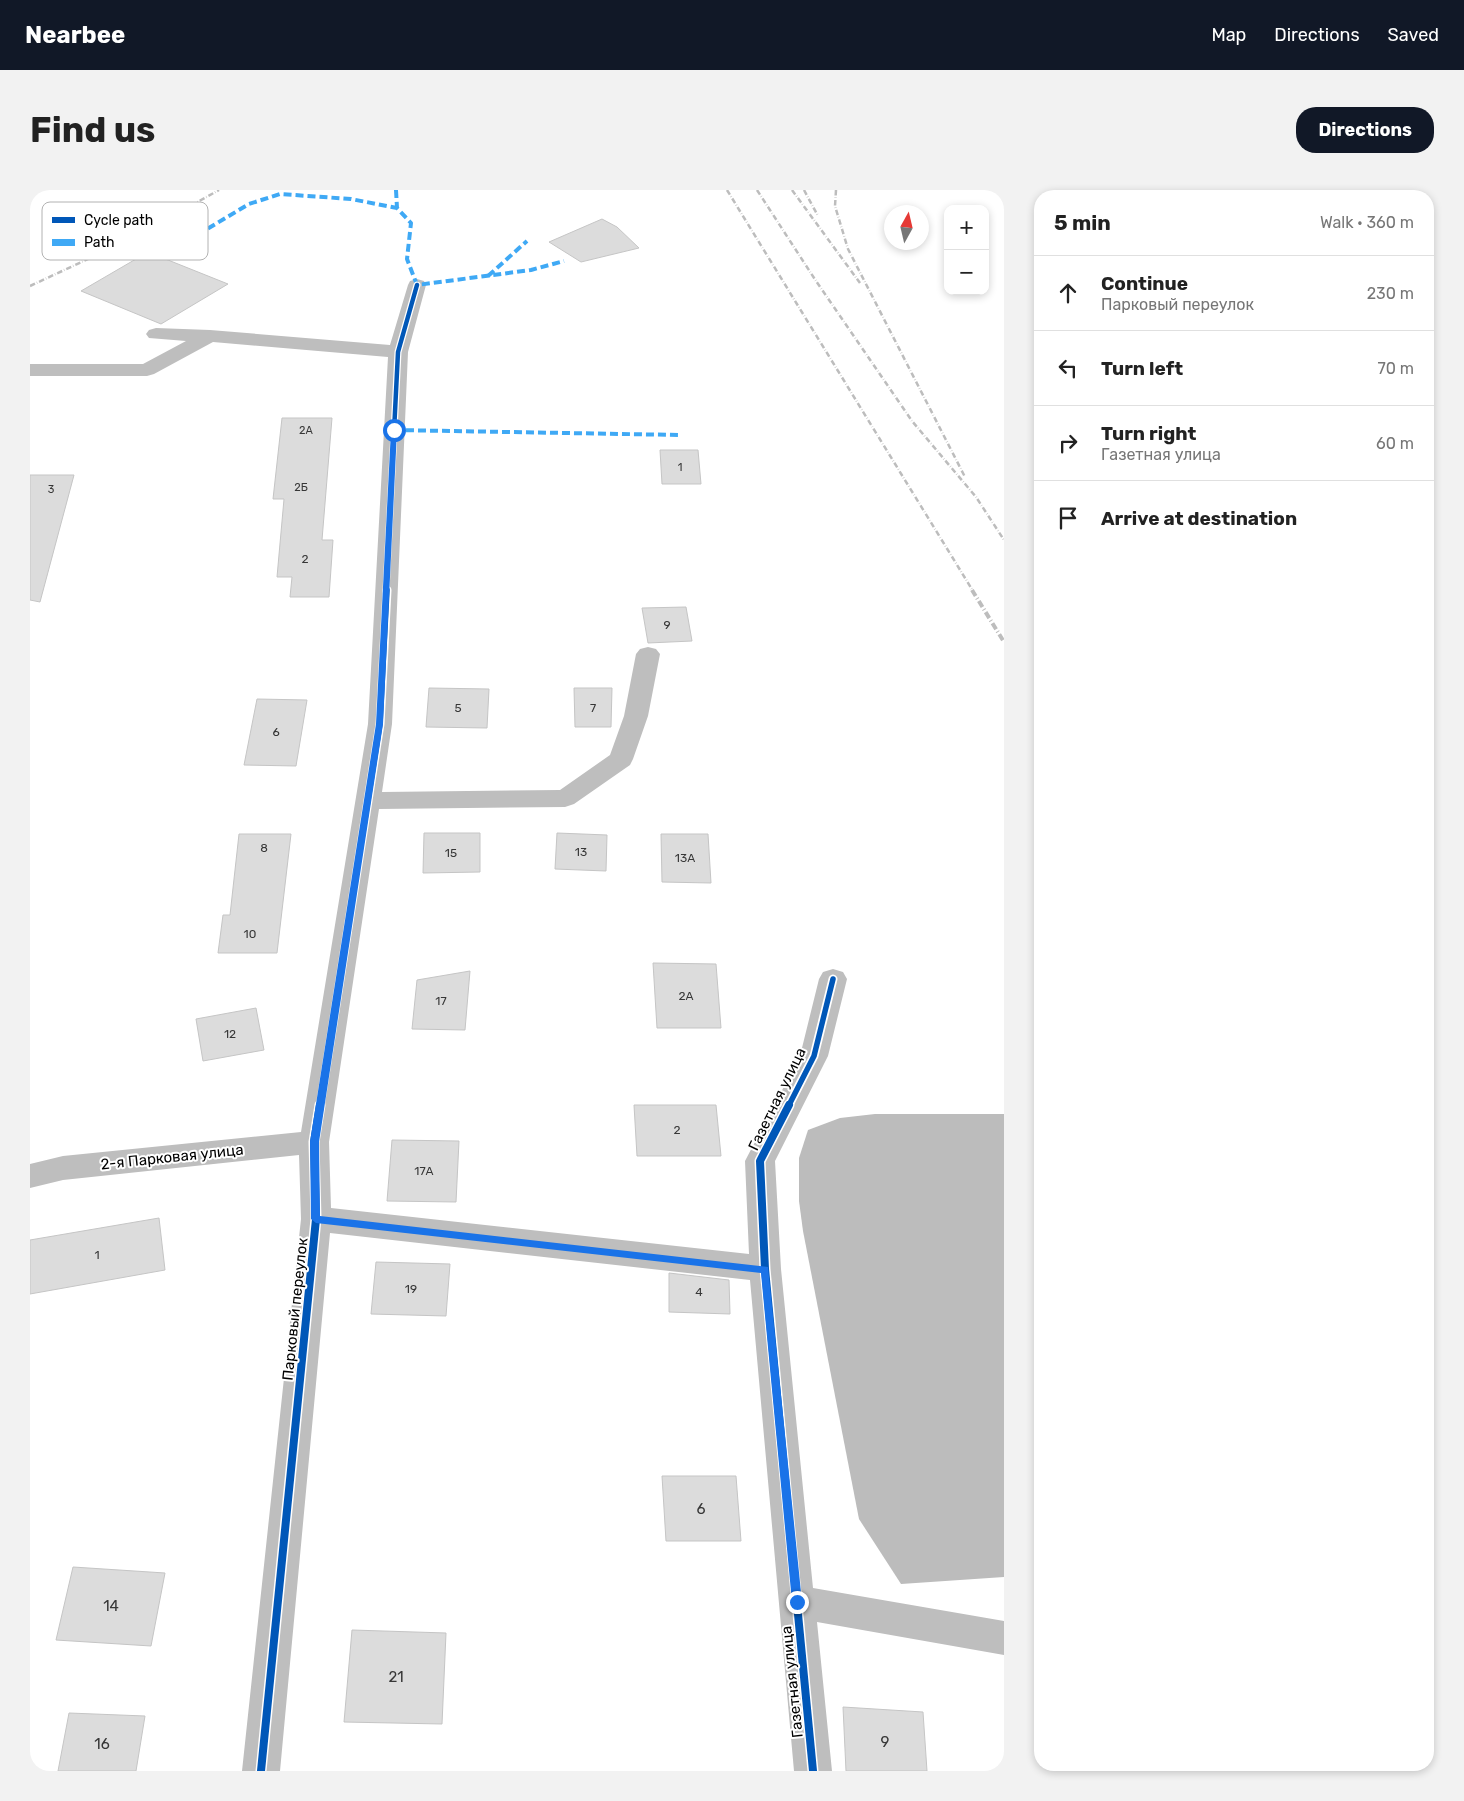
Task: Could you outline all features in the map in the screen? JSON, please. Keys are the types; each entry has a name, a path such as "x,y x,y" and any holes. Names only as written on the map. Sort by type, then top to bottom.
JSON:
{"street":[{"name":"Парковый переулок","path":"261,1771 316,1219 314,1142 380,724 398,352 417,285"},
{"path":"156,334 210,336 398,352"},
{"path":"30,370 147,370 210,336"},
{"path":"367,801 565,798 621,759 636,716 648,654"},
{"name":"Газетная улица","path":"814,1771 765,1269 760,1161 814,1056 833,978"},
{"name":"2-я Парковая улица","path":"30,1176 63,1168 314,1142"},
{"path":"316,1219 765,1269"},
{"path":"797,1602 1004,1638"}],"shaded area":[{"path":"875,1114 1004,1114 1004,1577 901,1584 859,1519 803,1231 799,1201 799,1158 808,1130 840,1118"}],"building":[{"path":"602,219 617,227 639,248 581,262 549,242"},
{"path":"134,260 168,260 228,284 161,324 81,291"},
{"path":"282,418 332,418 322,540 333,540 329,597 290,597 292,577 277,577 284,499 273,499"},
{"path":"660,450 698,450 701,484 662,484"},
{"path":"30,475 74,475 40,602 30,600"},
{"path":"686,607 692,641 648,643 642,608"},
{"path":"429,688 489,689 487,728 426,727"},
{"path":"574,688 612,688 611,727 575,727"},
{"path":"257,699 307,700 296,766 244,765"},
{"path":"424,833 480,833 480,872 423,873"},
{"path":"557,833 607,835 606,871 555,869"},
{"path":"239,834 291,834 277,953 218,953 223,915 230,915"},
{"path":"661,834 708,834 711,883 662,882"},
{"path":"653,963 716,964 721,1028 657,1028"},
{"path":"470,971 465,1030 412,1029 417,980"},
{"path":"256,1008 264,1050 203,1061 196,1019"},
{"path":"634,1105 716,1105 721,1156 637,1156"},
{"path":"392,1140 459,1141 456,1202 387,1201"},
{"path":"159,1218 165,1270 30,1294 30,1240"},
{"path":"376,1262 450,1264 446,1316 371,1314"},
{"path":"669,1273 729,1280 730,1314 669,1312"},
{"path":"662,1476 736,1476 741,1541 666,1541"},
{"path":"73,1567 165,1573 151,1646 56,1640"},
{"path":"352,1630 446,1633 442,1724 344,1722"},
{"path":"843,1707 923,1712 927,1771 846,1771"},
{"path":"69,1713 145,1716 136,1771 58,1771"}],"railway":[{"path":"198,202 219,190"},
{"path":"727,190 973,591"},
{"path":"757,190 816,281 912,421 976,497 1004,540"},
{"path":"792,190 860,283"},
{"path":"804,190 818,216"},
{"path":"836,190 835,206 848,249 965,477"},
{"path":"30,286 86,260"},
{"path":"972,590 1004,642"}],"marked path":[{"path":"396,190 397,208"},
{"path":"208,228 249,204 280,194 313,195 351,199 397,208 411,223 407,259 417,285 531,270 564,261"},
{"path":"488,276 527,241"},
{"path":"394,430 680,435"}],"cycle path":[{"path":"261,1771 316,1219 314,1142 380,724 398,352 417,285"},
{"path":"813,1771 765,1269 760,1161 814,1056 833,979"}],"route":[{"path":"394,430 380,724 314,1142 316,1219 765,1269 797,1602"}]}
